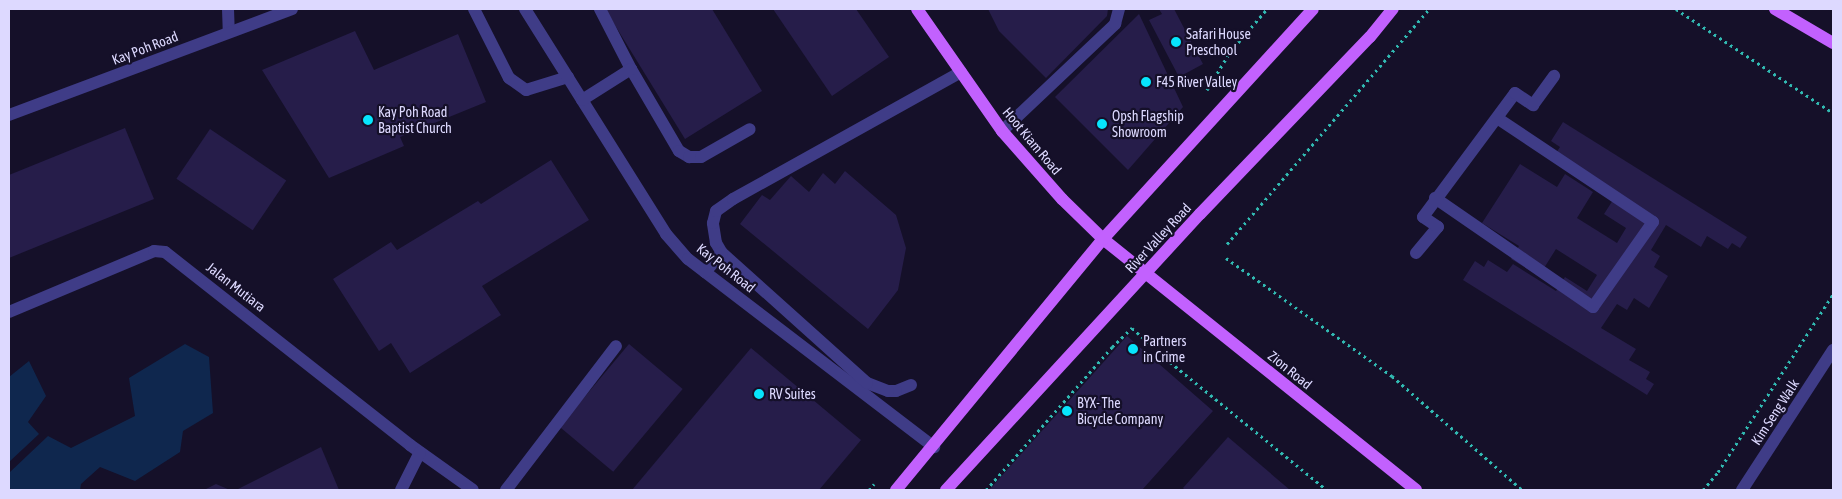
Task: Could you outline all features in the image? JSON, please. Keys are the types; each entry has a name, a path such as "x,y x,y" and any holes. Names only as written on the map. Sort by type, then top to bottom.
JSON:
{"main road":[{"name":"Hoot Kiam Road","path":"916,9 1002,131 1062,199 1103,239 1145,273"},
{"path":"896,490 934,447 1103,239 1313,9"},
{"name":"River Valley Road","path":"946,490 1145,273 1370,37 1394,9"},
{"path":"1775,9 1833,43"},
{"name":"Zion Road","path":"1145,273 1416,490"}],"street":[{"path":"228,9 229,32"},
{"name":"Kay Poh Road","path":"9,115 292,9"},
{"path":"474,9 509,78 526,90 568,77"},
{"name":"Kay Poh Road","path":"525,9 666,234 688,260 934,447"},
{"path":"600,9 631,69 679,151 689,157 701,157 750,128"},
{"path":"1002,131 1114,24 1119,9"},
{"path":"582,100 631,69"},
{"path":"911,385 896,391 888,391 867,383 722,253 713,233 713,223 716,211 733,199 960,72"},
{"path":"1416,253 1438,226 1423,217 1435,198 1515,93 1534,105 1554,76"},
{"path":"1435,198 1593,307 1653,222 1497,118"},
{"name":"Jalan Mutiara","path":"9,312 154,251 165,252 420,452 473,490"},
{"path":"705,272 722,253"},
{"path":"506,490 616,346"},
{"name":"Kim Seng Walk","path":"1742,490 1833,350"},
{"path":"401,490 420,452"}],"path":[{"path":"1227,244 1429,9"},
{"path":"1676,9 1833,113"},
{"path":"1202,98 1230,52 1265,10"},
{"path":"1226,258 1392,376 1522,490"},
{"path":"1703,490 1745,431 1833,294"},
{"path":"986,490 1112,347 1132,328 1170,362 1327,490"}],"water":[{"path":"185,344 209,357 213,413 183,431 180,452 135,481 100,467 81,484 80,490 11,490 9,486 9,473 48,436 71,448 135,416 129,378"},
{"path":"29,361 46,396 28,422 39,434 9,462 9,377"}],"building":[{"path":"605,9 712,9 762,91 685,139"},
{"path":"773,9 856,9 889,57 832,96"},
{"path":"988,9 1108,9 1107,16 1046,78 999,31"},
{"name":"Safari House Preschool","path":"1159,9 1174,9 1203,64 1179,77 1149,20 1162,14"},
{"path":"1139,14 1183,107 1128,170 1055,97"},
{"name":"Kay Poh Road Baptist Church","path":"355,31 374,70 458,34 486,102 400,137 404,146 329,178 262,70"},
{"path":"1563,122 1747,237 1740,248 1732,243 1728,249 1707,236 1701,247 1666,225 1651,250 1660,256 1654,267 1668,276 1649,308 1634,298 1627,310 1617,304 1601,328 1636,349 1629,360 1650,372 1646,379 1654,384 1647,395 1463,280 1475,261 1484,267 1488,260 1507,272 1513,264 1556,291 1565,277 1587,291 1597,275 1556,249 1539,276 1511,259 1519,246 1482,223 1520,164 1557,187 1565,174 1593,192 1577,218 1617,243 1626,228 1604,214 1613,200 1556,153 1560,147 1551,141"},
{"path":"125,128 154,199 9,258 9,175"},
{"path":"210,129 286,180 253,230 176,179"},
{"path":"551,160 589,220 482,286 501,315 410,373 391,343 379,351 333,279 391,242 397,250 478,201 481,204"},
{"path":"845,171 896,215 906,248 898,290 868,329 740,224 762,195 770,200 791,176 809,192 823,173 835,184"},
{"path":"1127,336 1213,411 1142,490 989,490"},
{"path":"629,344 683,389 613,472 560,427"},
{"name":"RV Suites","path":"751,348 861,440 819,490 632,490"},
{"path":"1228,437 1290,490 1185,490 1183,488"},
{"path":"321,447 339,490 236,490"},
{"path":"216,484 230,490 204,490"}],"place":[{"name":"Safari House Preschool","path":"1176,42"},
{"name":"F45 River Valley","path":"1146,82"},
{"name":"Kay Poh Road Baptist Church","path":"368,120"},
{"name":"Opsh Flagship Showroom","path":"1102,124"},
{"name":"Partners in Crime","path":"1133,349"},
{"name":"RV Suites","path":"759,394"},
{"name":"BYX- The Bicycle Company","path":"1067,411"}]}
